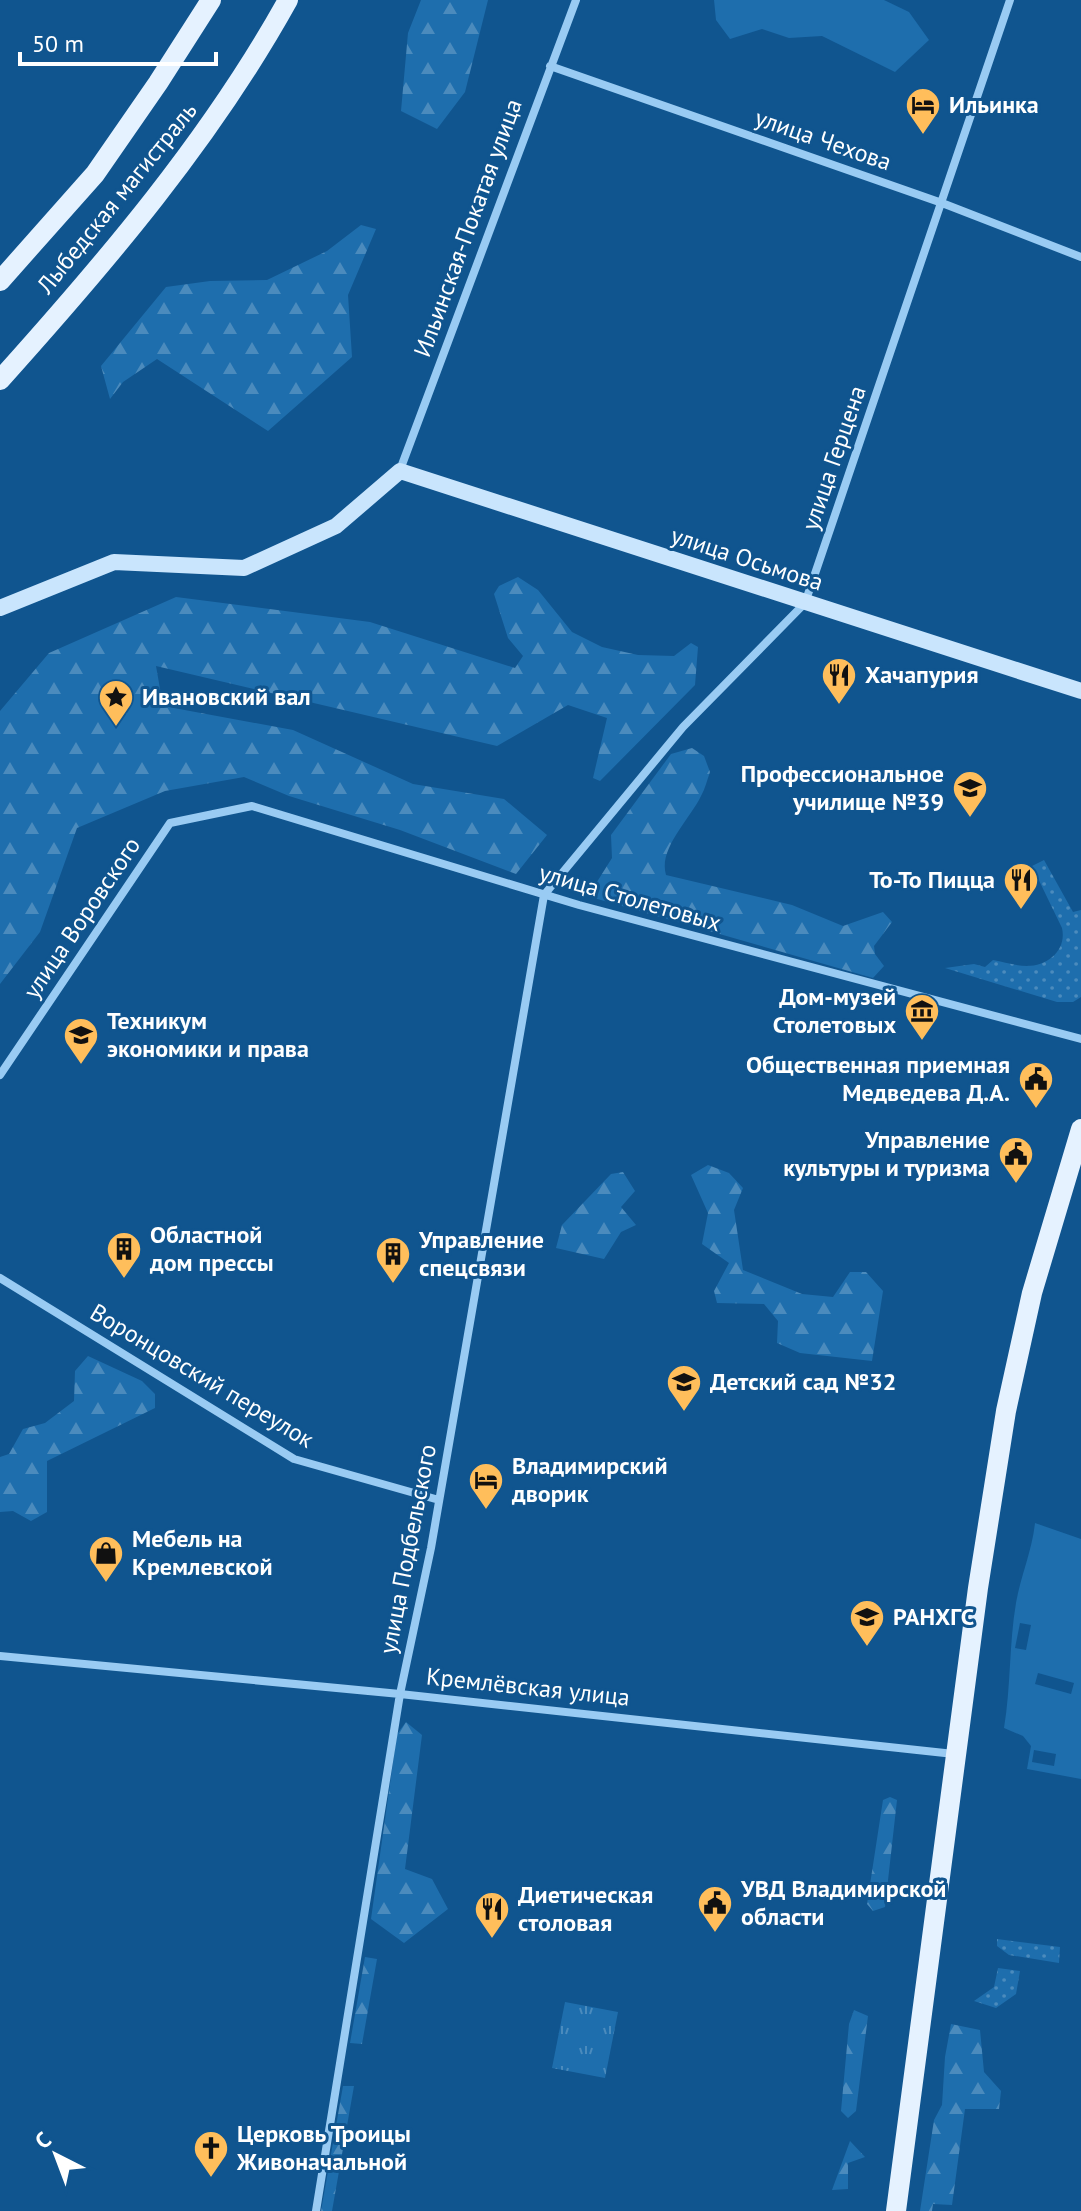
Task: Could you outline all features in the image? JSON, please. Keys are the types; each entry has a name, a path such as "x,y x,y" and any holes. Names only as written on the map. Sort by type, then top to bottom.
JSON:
{"main road":[{"name":"Лыбедская магистраль","path":"0,281 95,174 211,0"},
{"name":"Лыбедская магистраль","path":"0,380 133,226 212,122 288,0"},
{"path":"896,2211 978,1588 1012,1378 1032,1293 1081,1129"}],"street":[{"name":"Ильинская-Покатая улица","path":"400,471 576,0"},
{"name":"улица Герцена","path":"544,895 683,727 805,603 1010,0"},
{"name":"улица Чехова","path":"550,66 942,203 1081,257"},
{"name":"улица Осьмова","path":"400,471 1081,691"},
{"path":"0,608 114,562 244,568 336,526 400,471"},
{"name":"улица Столетовых","path":"170,823 252,806 544,895 1081,1039"},
{"name":"улица Воровского","path":"0,1075 170,823"},
{"name":"улица Подбельского","path":"316,2211 400,1694 439,1500 544,895"},
{"name":"Воронцовский переулок","path":"0,1278 294,1459 439,1500"},
{"name":"Кремлёвская улица","path":"0,1656 400,1694 955,1754"}],"green space":[{"path":"421,0 488,0 465,92 437,129 401,111 408,33"},
{"path":"714,0 884,0 909,12 929,40 895,72 822,36 789,38 762,29 730,39 716,20"},
{"path":"361,225 376,229 348,295 352,357 268,431 157,359 123,382 110,399 101,366 166,287 210,281 267,280 327,251"},
{"path":"518,577 538,590 572,632 602,647 638,655 674,656 691,643 698,647 695,685 600,781 593,778 607,718 568,705 497,746 156,666 163,706 293,730 413,784 504,799 547,835 516,874 400,830 289,796 244,777 165,791 77,828 40,932 0,984 0,711 49,653 176,597 370,622 515,668 523,656 508,638 494,594 499,586"},
{"path":"692,748 704,756 710,772 701,796 671,845 665,865 666,875 792,905 843,926 883,912 892,922 874,946 875,954 884,966 873,978 594,898 595,885 612,858 611,835 671,754"},
{"path":"1044,860 1073,912 1081,910 1081,997 1073,1002 1057,1002 945,968 974,964 985,967 993,960 1035,965 1049,960 1059,950 1062,928 1032,866"},
{"path":"708,1165 729,1173 743,1188 734,1210 743,1270 802,1294 833,1297 850,1272 866,1272 883,1291 872,1361 800,1353 777,1343 778,1321 764,1304 717,1303 714,1291 729,1263 702,1244 708,1213 691,1175"},
{"path":"623,1172 635,1191 621,1207 636,1225 621,1232 604,1259 556,1248 562,1225 611,1174"},
{"path":"88,1356 142,1381 155,1394 155,1408 47,1461 47,1512 31,1521 13,1511 0,1512 0,1457 9,1454 23,1429 45,1423 74,1401 75,1371"},
{"path":"1035,1523 1081,1539 1081,1779 1027,1769 1031,1746 1023,1736 1004,1728 1016,1603","holes":["1020,1623 1031,1625 1026,1650 1015,1648","1038,1673 1074,1683 1071,1694 1035,1684","1034,1750 1056,1754 1054,1766 1032,1762"]},
{"path":"406,1722 422,1735 405,1869 432,1879 448,1909 404,1943 371,1919 397,1734"},
{"path":"890,1797 897,1800 885,1907 873,1911 867,1904 883,1800"},
{"path":"997,1939 1060,1947 1059,1963 1009,1955 997,1946"},
{"path":"365,1957 377,1959 362,2044 350,2043"},
{"path":"998,1968 1020,1971 1016,1994 996,2008 974,2001 994,1987"},
{"path":"565,2002 618,2012 605,2078 552,2068"},
{"path":"854,2010 868,2016 856,2111 848,2118 841,2111 849,2024"},
{"path":"951,2024 980,2030 984,2072 1001,2091 999,2109 965,2109 952,2205 933,2204 932,2211 920,2211 934,2120 942,2105"},
{"path":"343,2086 354,2086 332,2211 321,2211"},
{"path":"850,2141 865,2157 848,2163 848,2189 832,2190"}],"place":[{"name":"Ильинка","path":"923,136"},
{"name":"Хачапурия","path":"839,706"},
{"name":"Ивановский вал","path":"116,728"},
{"name":"Профессиональное училище №39","path":"970,819"},
{"name":"То-То Пицца","path":"1021,911"},
{"name":"Дом-музей Столетовых","path":"922,1042"},
{"name":"Техникум экономики и права","path":"81,1066"},
{"name":"Общественная приемная Медведева Д.А.","path":"1036,1110"},
{"name":"Управление культуры и туризма","path":"1016,1185"},
{"name":"Областной дом прессы","path":"124,1280"},
{"name":"Управление спецсвязи","path":"393,1285"},
{"name":"Детский сад №32","path":"684,1413"},
{"name":"Владимирский дворик","path":"486,1511"},
{"name":"Мебель на Кремлевской","path":"106,1584"},
{"name":"РАНХГС","path":"867,1648"},
{"name":"УВД Владимирской области","path":"715,1934"},
{"name":"Диетическая столовая","path":"492,1940"},
{"name":"Церковь Троицы Живоначальной","path":"211,2179"}]}
